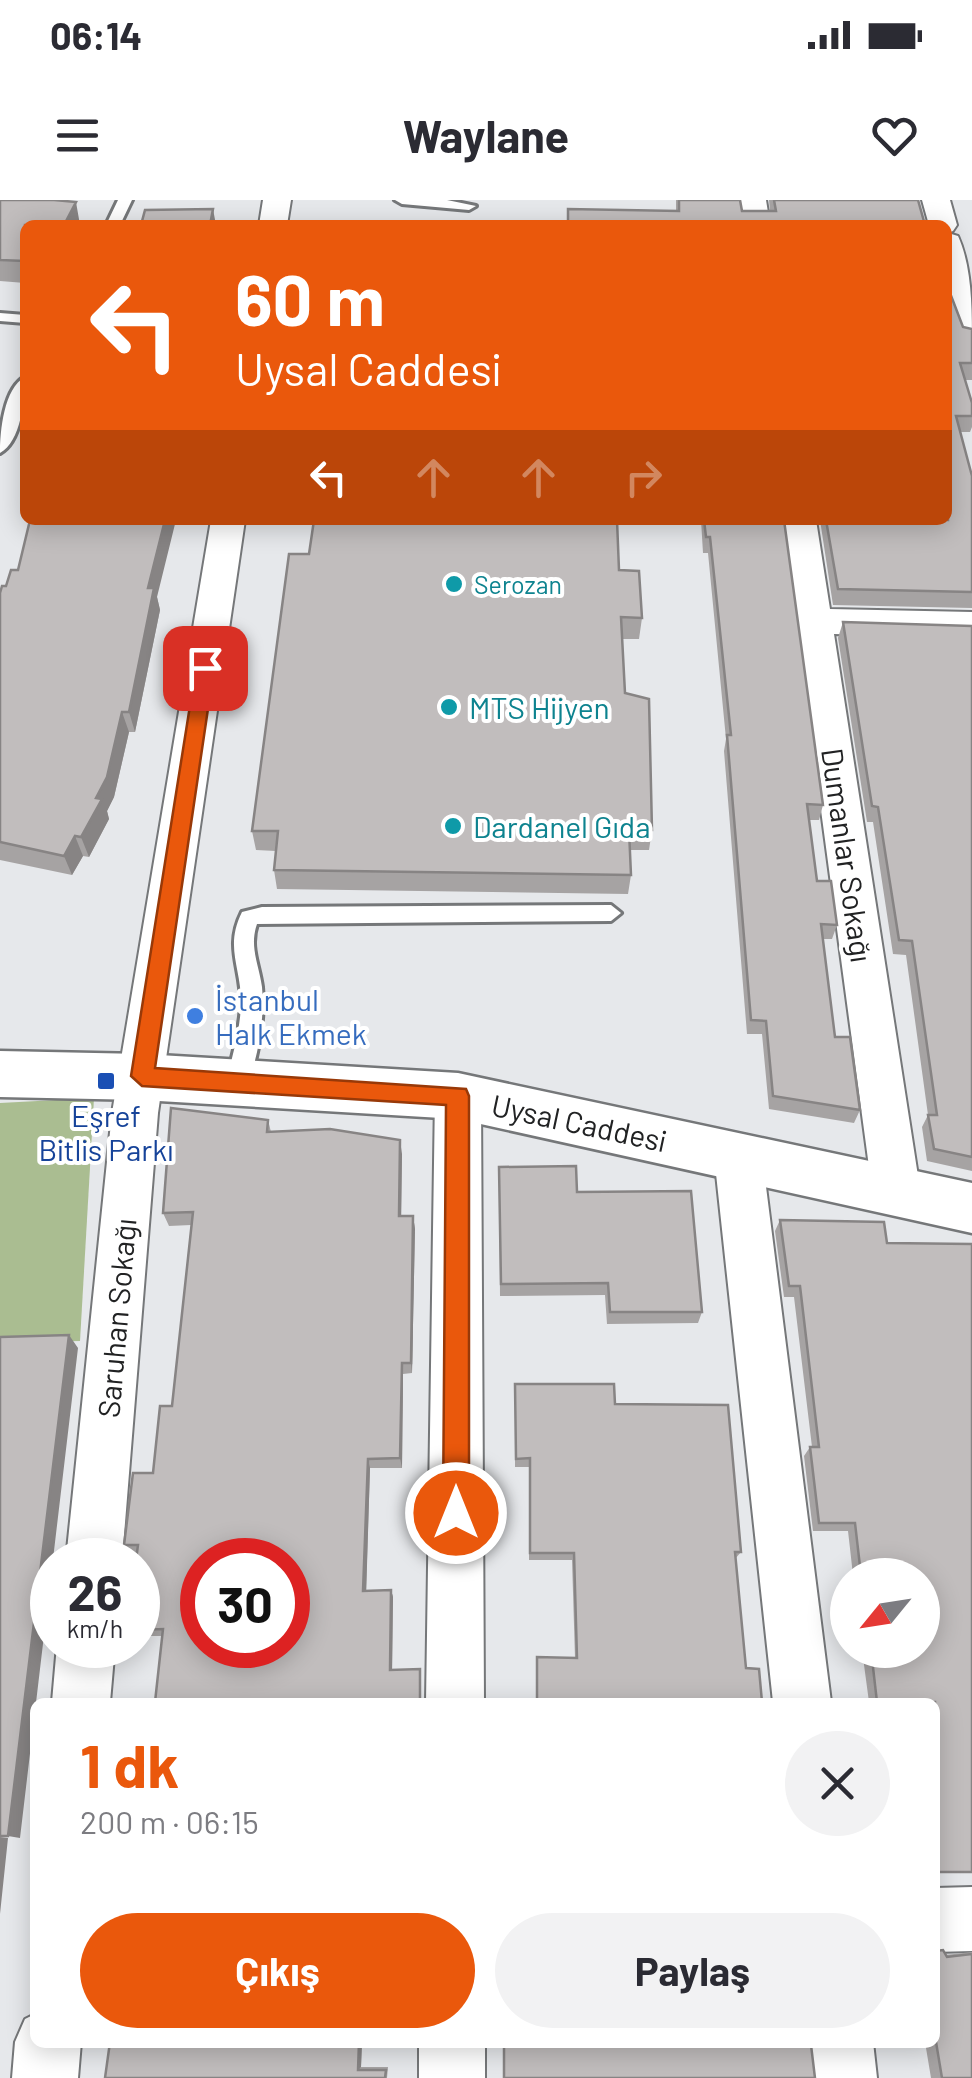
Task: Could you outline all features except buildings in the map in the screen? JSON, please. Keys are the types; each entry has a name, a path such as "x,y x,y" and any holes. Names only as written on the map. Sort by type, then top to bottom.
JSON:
{"street":[{"path":"955,252 972,335"},
{"name":"Saruhan Sokağı","path":"96,1538 135,1112 227,525"},
{"name":"Dumanlar Sokağı","path":"800,525 896,1189"},
{"path":"814,621 972,625"},
{"name":"Uysal Caddesi","path":"0,1074 142,1076 458,1096 972,1208"},
{"path":"455,1698 458,1096"},
{"path":"738,1155 802,1698"},
{"path":"81,1698 84,1668"},
{"path":"940,1920 972,1919"},
{"path":"45,2078 48,2048"},
{"path":"452,2048 452,2078"},
{"path":"841,2048 844,2078"}],"lane":[{"path":"402,200 468,206"},
{"path":"0,448 20,395"},
{"path":"237,1082 248,1033 251,987 239,938 249,918 262,914 611,913"}],"green space":[{"path":"94,1098 80,1341 0,1343 0,1103"}],"place":[{"name":"Serozan","path":"454,584"},
{"name":"MTS Hijyen","path":"449,707"},
{"name":"Dardanel Gıda","path":"453,826"},
{"name":"İstanbul Halk Ekmek","path":"195,1016"},
{"name":"Eşref Bitlis Parkı","path":"106,1081"}],"route":[{"path":"205,668 142,1076 458,1096 456,1513"}]}
